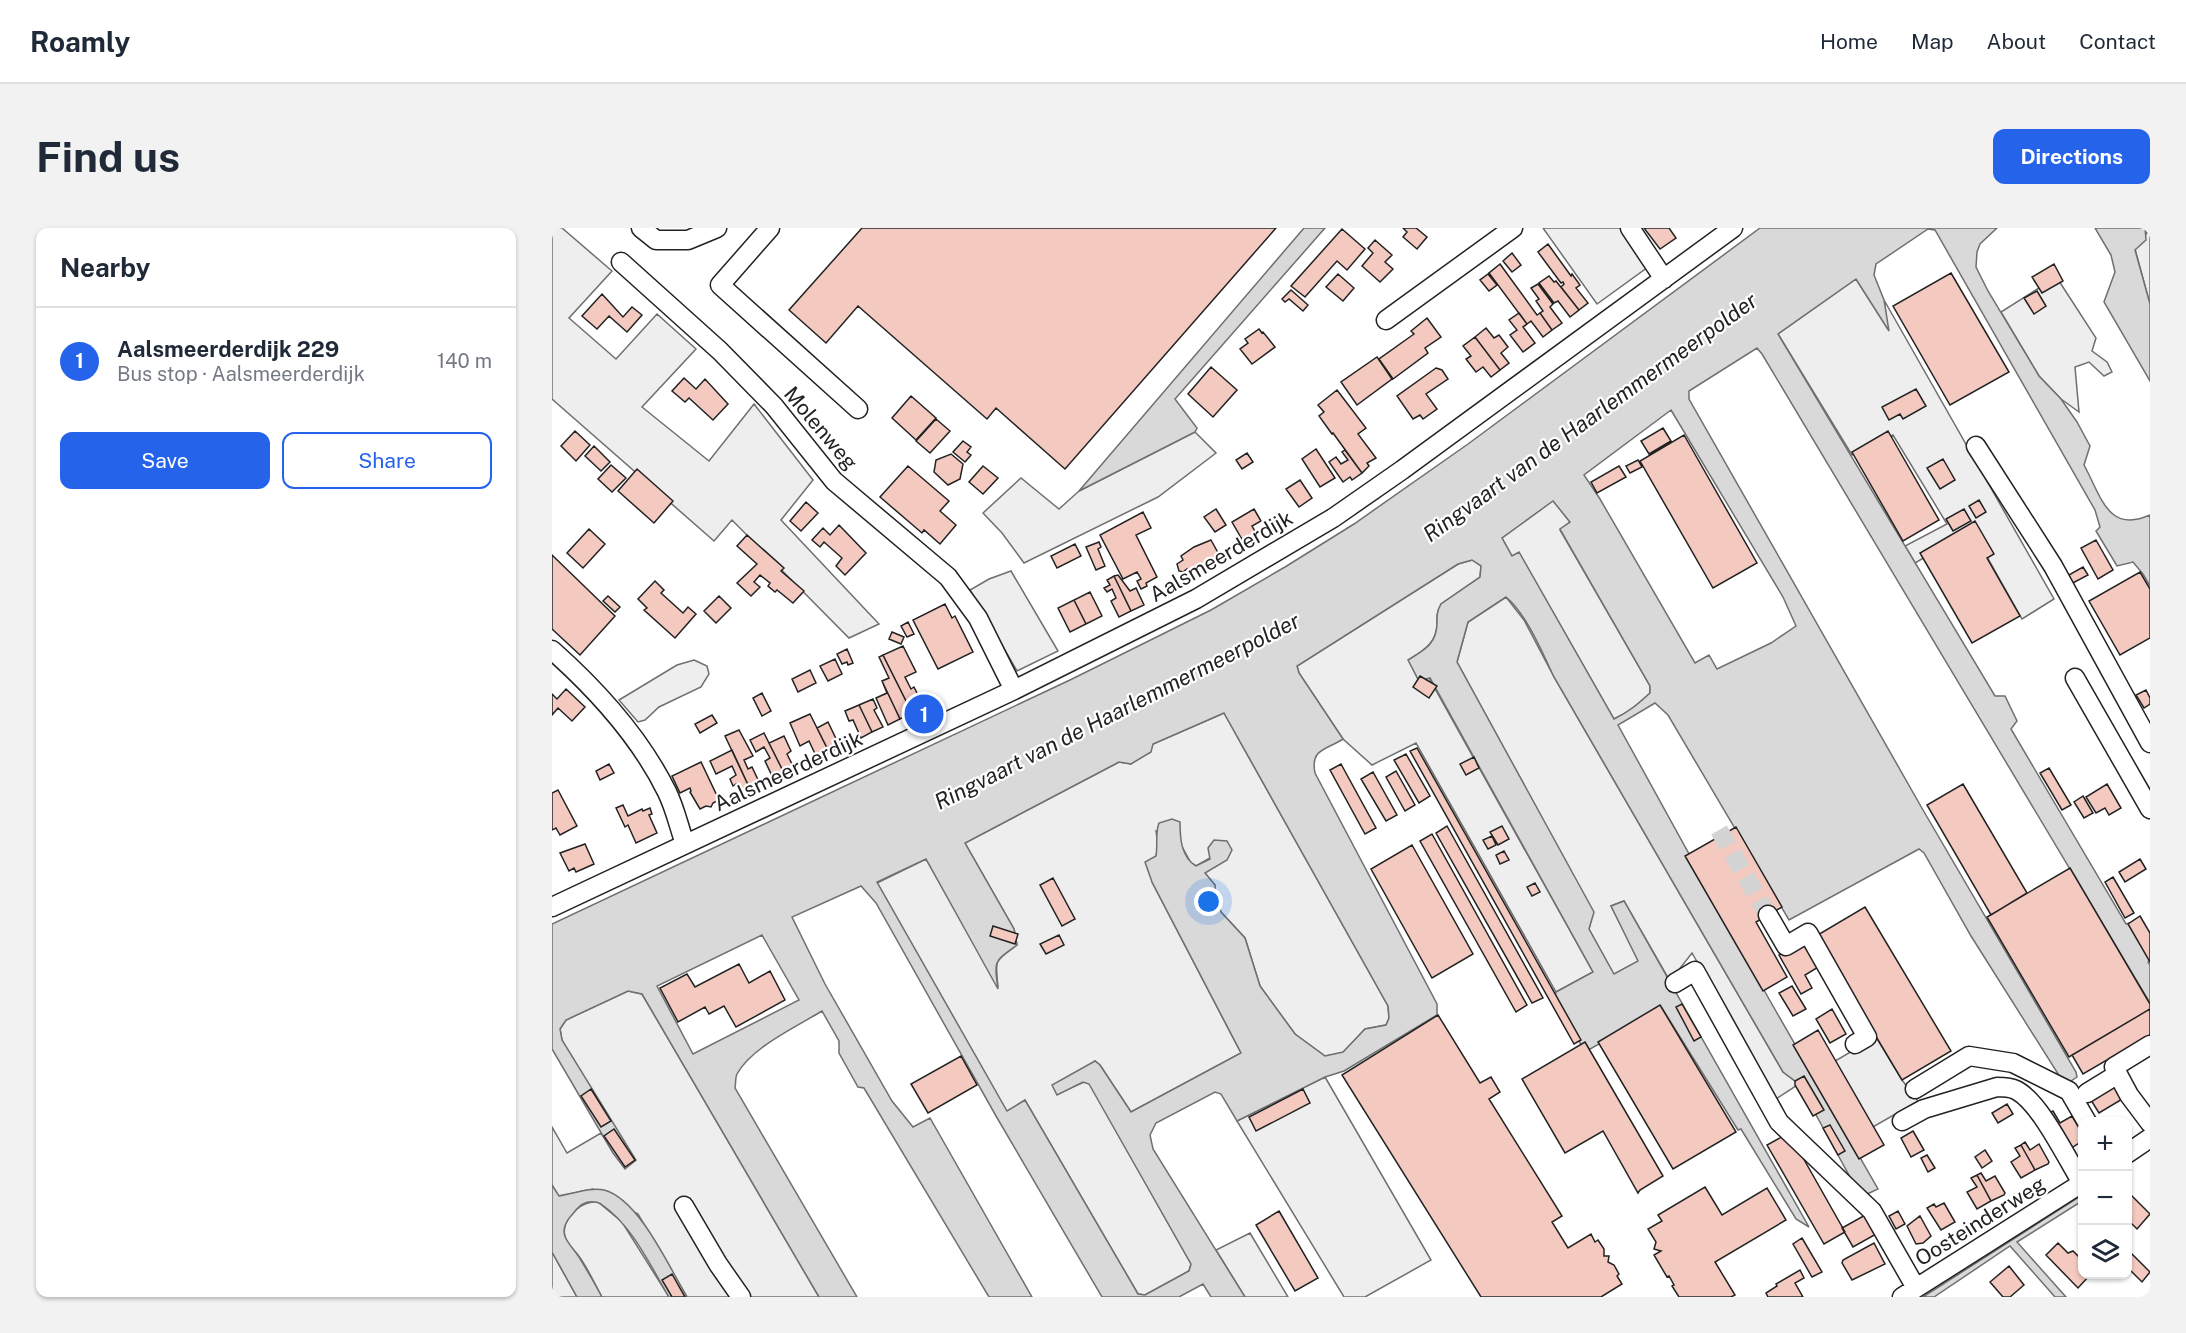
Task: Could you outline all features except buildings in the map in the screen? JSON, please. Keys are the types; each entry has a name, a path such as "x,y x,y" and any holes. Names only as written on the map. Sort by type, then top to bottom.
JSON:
{"street":[{"path":"641,228 656,240 688,240 717,228"},
{"path":"770,228 720,285 858,409"},
{"path":"1386,320 1513,228"},
{"path":"1630,228 1664,279"},
{"name":"Aalsmeerderdijk","path":"552,905 1014,690 1196,599 1333,518 1733,228"},
{"name":"Molenweg","path":"621,262 720,351 774,406 834,481 948,577 978,618 1014,690"},
{"path":"1976,446 2053,566 2150,743"},
{"path":"552,650 568,664 632,734 667,793 685,844"},
{"path":"2075,678 2150,809"},
{"path":"1768,915 1786,946 1808,933 1867,1037 1855,1044"},
{"path":"1675,983 1695,971 1779,1122 1872,1211 1909,1292"},
{"path":"2150,1046 2114,1067 2129,1095 2150,1123"},
{"path":"1915,1089 1969,1056 2013,1063 2069,1091 2084,1117"},
{"path":"2087,1093 2118,1074"},
{"path":"1902,1121 1924,1109 1997,1087 2007,1087 2016,1090 2033,1104 2078,1177"},
{"path":"2132,1150 2150,1138"},
{"name":"Oosteinderweg","path":"1909,1292 2078,1186"},
{"path":"684,1206 718,1264 741,1297"}],"shaded area":[{"path":"552,228 562,228 612,271 569,318 616,359 657,314 696,349 642,407 709,461 754,404 813,480 781,520 879,624 849,638 732,520 714,541 552,399"},
{"path":"1543,228 1621,228 1648,267 1597,304"},
{"path":"2145,228 2150,228 2150,304 2135,249 2147,233"},
{"path":"1856,279 1888,329 1884,300 2054,599 2022,619 1972,530 1915,563 1905,546 1947,524 1893,435 1852,455 1778,334"},
{"path":"2059,281 2096,338 2092,351 2107,362 2112,372 2104,376 2089,362 2075,367 2079,412 2061,399 2039,376 2001,312 2039,288"},
{"path":"1195,432 1216,453 1158,497 1024,563 1002,533 983,513 1021,478 1059,509 1079,491"},
{"path":"1553,500 1570,522 1560,530 1650,686 1650,693 1633,708 1614,719 1519,553 1512,556 1502,538"},
{"path":"1472,560 1481,566 1480,577 1441,604 1437,614 1435,636 1424,649 1409,660 1419,681 1429,678 1593,972 1556,992 1416,743 1372,765 1343,739 1299,673 1297,666 1458,564"},
{"path":"1011,571 1058,651 1017,671 970,590 989,579"},
{"path":"1506,597 1524,620 1554,677 1783,1072 1799,1084 1776,1099 1692,953 1670,981 1624,901 1611,906 1639,961 1614,975 1589,929 1593,912 1457,662 1468,622"},
{"path":"694,660 707,666 709,674 701,687 659,707 645,720 638,722 619,700 677,665"},
{"path":"1224,713 1388,1006 1389,1018 1386,1025 1365,1029 1343,1053 1325,1056 1295,1034 1260,986 1245,938 1221,912 1216,899 1215,885 1205,873 1210,858 1196,866 1191,863 1180,843 1156,831 1158,845 1152,882 1241,1053 1131,1112 1095,1061 1057,1094 1084,1082 1089,1083 1191,1264 1189,1271 1145,1295 1138,1294 1025,1100 1007,1112 877,883 926,859 998,987 996,971 998,962 1017,945 1014,929 965,843 1119,762 1131,764 1153,744"},
{"path":"628,991 642,994 819,1297 687,1297 638,1214 593,1189 558,1196 552,1185 552,1127 567,1153 601,1133 625,1168 562,1040 560,1029 566,1020"},
{"path":"1876,1037 1902,1080 1918,1101 1873,1127 1835,1061"},
{"path":"1325,1077 1431,1260 1365,1297 1344,1297 1237,1121"},
{"path":"598,1202 622,1222 669,1297 602,1297 585,1265 567,1242 564,1233 570,1215 580,1207"},
{"path":"1250,1233 1288,1297 1245,1297 1216,1250"},
{"path":"552,1252 577,1297 552,1297"}],"water":[{"path":"1304,228 1325,228 1175,399 1197,428 1195,432 1079,491"},
{"name":"Ringvaart van de Haarlemmermeerpolder","path":"1760,228 1997,228 1980,244 1976,267 2039,376 2061,399 2077,422 2090,446 2084,465 2108,509 2115,516 2124,520 2136,520 2150,515 2150,586 2133,562 2117,566 2096,531 2100,527 2095,510 1935,230 1928,229 1876,264 1874,275 1884,300 1889,331 1856,279 1778,334 1995,696 2005,696 2017,721 2011,729 2126,924 2137,921 2150,960 2148,962 2150,965 2150,1003 1757,348 1689,391 1689,399 2077,1077 2065,1085 1971,936 1924,853 1919,849 1789,920 1668,715 1655,703 1618,725 1769,999 1878,1189 1861,1197 1799,1084 1783,1072 1554,677 1527,623 1506,597 1468,622 1457,662 1594,912 1589,929 1614,974 1638,961 1611,906 1624,901 1809,1227 1796,1219 1741,1129 1738,1130 1662,1008 1585,1052 1555,996 1556,992 1593,972 1430,678 1419,681 1408,660 1424,649 1435,636 1441,604 1480,577 1481,566 1472,560 1458,564 1297,666 1299,673 1343,739 1317,755 1314,765 1315,773 1437,1004 1437,1015 1344,1071 1325,1077 1237,1121 1221,1094 1215,1092 1156,1123 1150,1135 1153,1149 1245,1297 1211,1297 1203,1284 1179,1297 1102,1297 996,1116 876,903 861,886 792,917 825,984 892,1101 913,1127 930,1118 1032,1297 989,1297 864,1088 858,1087 839,1053 839,1041 822,1011 775,1038 753,1055 737,1074 735,1088 857,1297 819,1297 642,994 628,991 566,1020 560,1029 562,1040 636,1160 625,1169 613,1153 552,1049 552,924 1070,680 1211,610 1354,524 1468,444","holes":["1671,410 1783,597 1796,626 1771,643 1717,669 1709,655 1695,663 1584,475","1553,501 1570,522 1560,529 1650,686 1650,693 1624,714 1614,719 1519,552 1512,556 1502,538","1224,713 1388,1006 1389,1018 1386,1025 1365,1029 1343,1052 1325,1056 1295,1034 1260,986 1245,938 1221,912 1216,899 1215,885 1205,873 1227,860 1232,850 1227,841 1214,840 1208,848 1210,859 1196,866 1184,852 1180,822 1172,819 1159,823 1156,856 1145,862 1152,882 1241,1053 1131,1112 1095,1061 1052,1085 1057,1095 1083,1082 1089,1084 1191,1264 1189,1271 1145,1295 1138,1294 1025,1100 1007,1111 877,882 926,859 998,989 997,962 1017,945 1014,929 965,843 1119,762 1131,764 1151,752 1153,744","762,935 799,1000 693,1054 657,986"]},
{"path":"2095,228 2145,228 2146,240 2135,250 2150,304 2150,381 2104,302 2115,272 2111,255"},
{"path":"552,1185 559,1196 598,1189 617,1196 641,1220 687,1297 669,1297 640,1246 622,1223 601,1204 587,1202 579,1206 570,1217 564,1234 602,1297 577,1297 552,1252"},
{"path":"2078,1198 2078,1204 2017,1242 2066,1297 2055,1297 2010,1246 1934,1297 1923,1297"}],"tunnel":[{"path":"1719,830 1768,915"}],"place":[{"name":"Aalsmeerderdijk 229","path":"924,714"}]}
